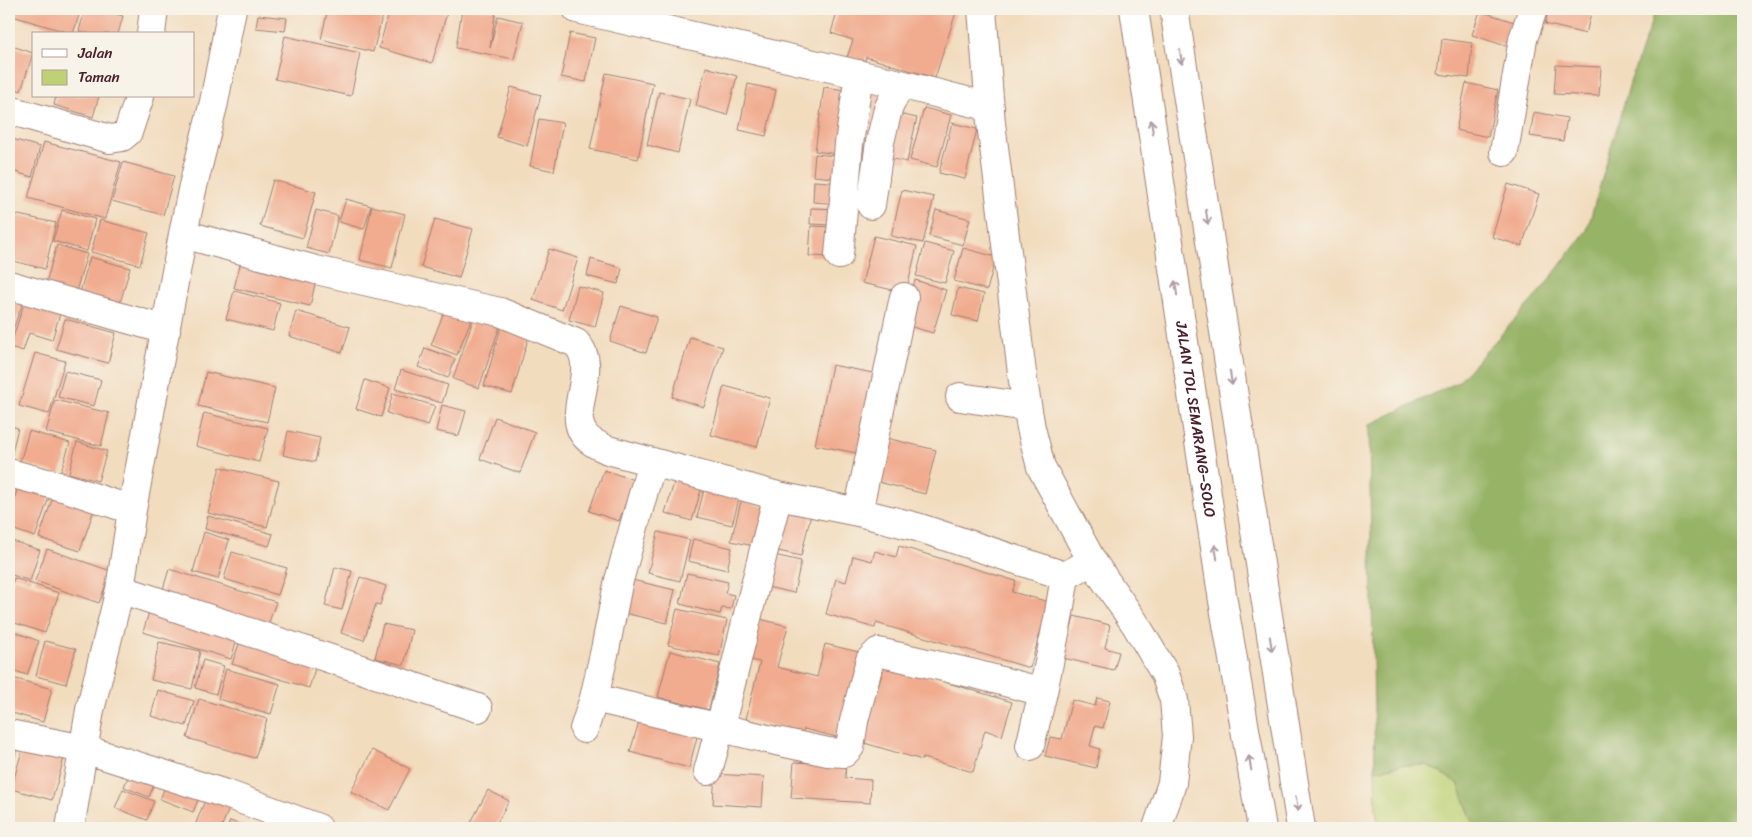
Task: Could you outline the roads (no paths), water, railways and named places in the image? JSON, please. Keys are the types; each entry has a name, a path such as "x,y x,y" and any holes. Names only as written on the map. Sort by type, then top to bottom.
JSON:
{"main road":[{"path":"151,32 154,9"},
{"path":"70,828 90,710 120,589 132,510 192,190 204,98 232,9"},
{"path":"578,9 859,74 990,107"},
{"path":"982,9 990,107 1027,407 1041,468 1092,561 1136,625 1165,674 1174,700 1178,736 1172,782 1157,828"},
{"name":"JALAN TOL SEMARANG–SOLO","path":"1134,9 1223,601 1262,828"},
{"path":"1174,9 1301,828"},
{"path":"1504,152 1523,39 1533,9"},
{"path":"839,255 849,144 859,74"},
{"path":"871,204 880,142 888,109 900,84"},
{"path":"9,110 110,139 122,138 128,132 139,98"},
{"path":"183,234 316,270 500,312 576,343 584,353 586,365 578,410 582,431 589,441 608,450 778,496 858,512 917,528 1065,576 1092,561"},
{"path":"9,285 166,330"},
{"path":"858,512 904,297"},
{"path":"960,397 1027,407"},
{"path":"584,729 594,698 618,584 652,462"},
{"path":"9,472 66,488 132,510"},
{"path":"708,771 778,496"},
{"path":"1030,746 1043,692 1065,576"},
{"path":"120,589 478,708"},
{"path":"594,698 839,754 847,752 850,748 854,721 870,660 878,652 1043,692"},
{"path":"9,734 84,749 229,795 318,828"}]}
